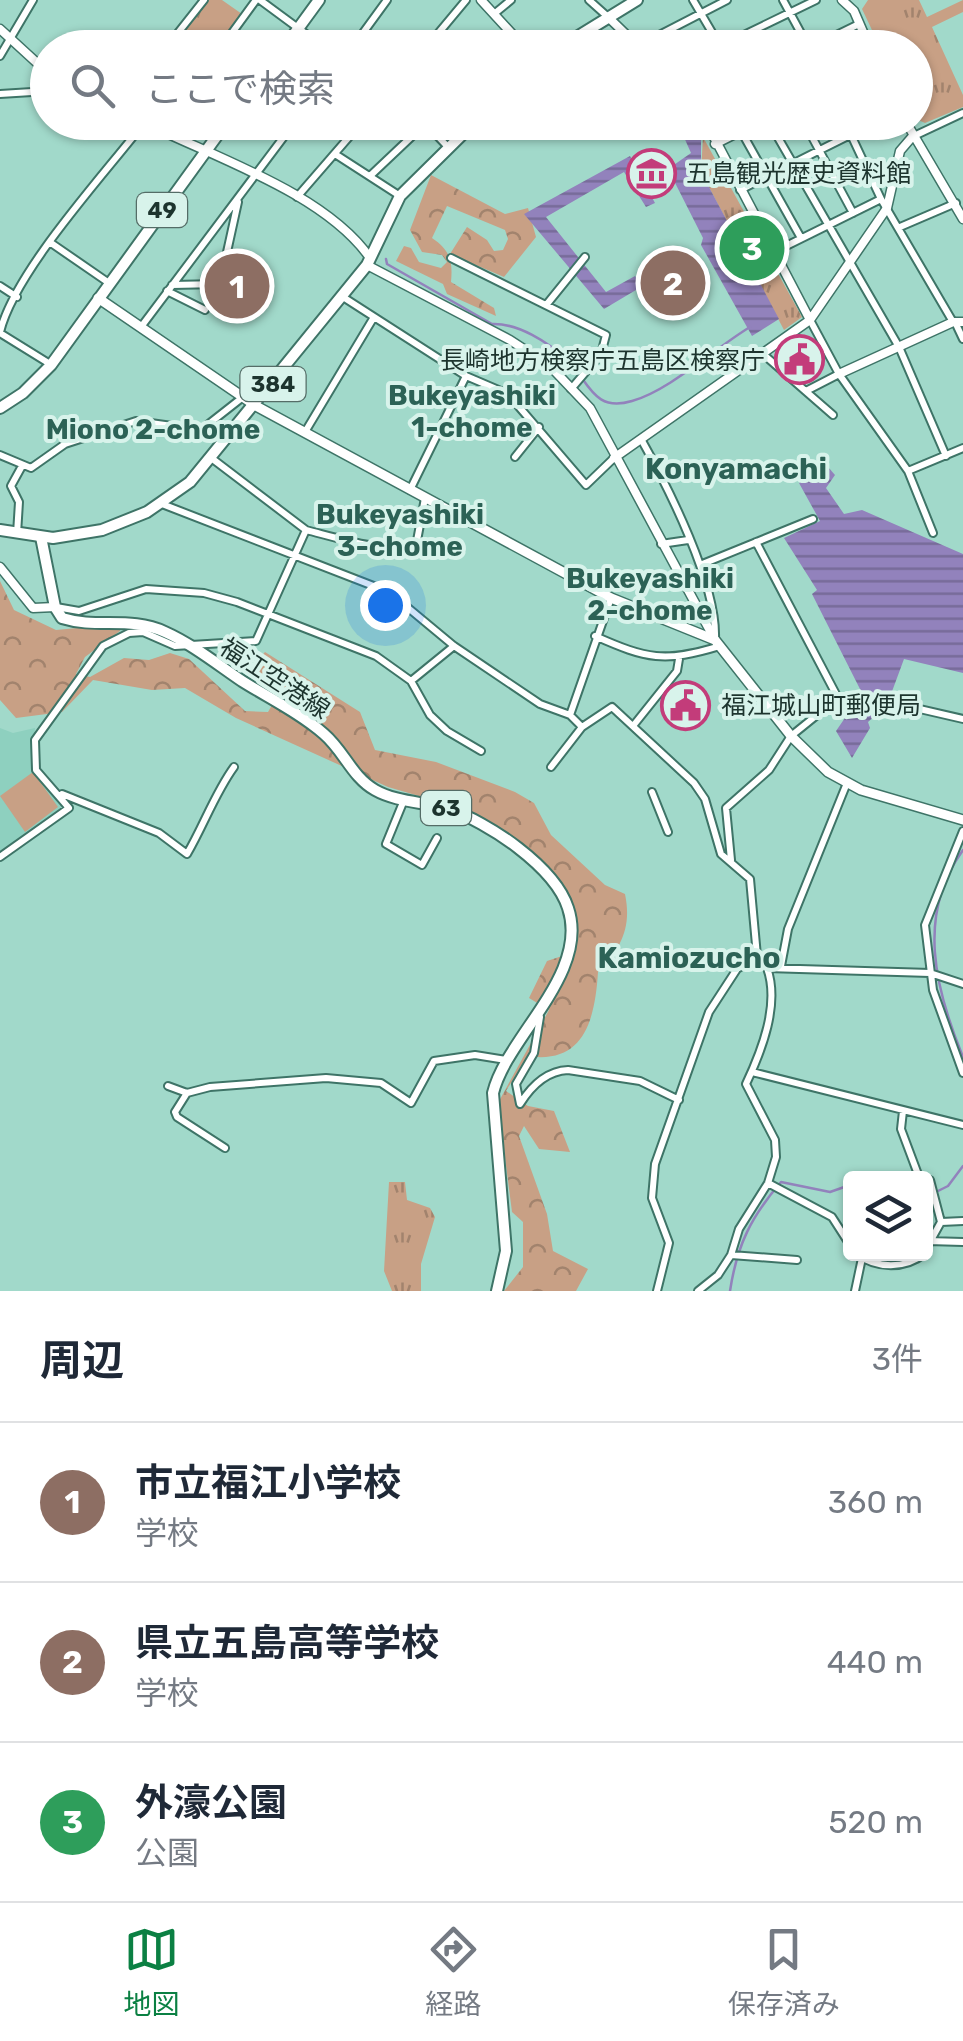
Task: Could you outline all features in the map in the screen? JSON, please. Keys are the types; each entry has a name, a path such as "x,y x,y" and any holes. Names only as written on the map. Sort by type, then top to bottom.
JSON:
{"main road":[{"path":"299,28 319,0"},
{"path":"587,30 637,0"},
{"name":"49","path":"0,408 23,394 51,365 214,140"},
{"name":"384","path":"0,530 41,537 102,530 162,504 190,482 343,298 369,262 400,196 456,140"},
{"path":"98,298 256,406 611,598 718,643 791,736 828,772 846,783 963,820"},
{"path":"41,537 55,607"},
{"name":"福江空港線","path":"55,607 62,618 83,624 137,622 188,645 326,736 361,782 378,792 469,816 494,830 557,890 568,908 568,946 541,1011 496,1080 492,1103 506,1251 496,1291"}],"street":[{"path":"0,56 33,0"},
{"path":"180,30 204,0"},
{"path":"236,30 258,0 302,30"},
{"path":"365,30 387,0"},
{"path":"441,30 466,0"},
{"path":"482,0 509,30"},
{"path":"494,14 511,0"},
{"path":"589,0 621,30"},
{"path":"693,0 710,30"},
{"path":"670,30 727,0"},
{"path":"784,0 800,30"},
{"path":"753,30 816,0"},
{"path":"847,1 862,30"},
{"path":"847,30 859,24"},
{"path":"0,29 30,57"},
{"path":"0,94 30,92"},
{"path":"933,127 963,113"},
{"path":"51,365 0,333 17,296 51,243 130,140"},
{"path":"179,140 296,198 349,234 369,262 550,366 590,408 660,544 718,643"},
{"path":"141,327 282,140"},
{"path":"296,198 347,140"},
{"path":"370,176 408,140"},
{"path":"441,140 448,148"},
{"path":"713,140 839,374 908,471 933,533"},
{"path":"715,144 723,140"},
{"path":"746,140 801,238"},
{"path":"779,140 899,347 946,456"},
{"path":"814,140 853,212"},
{"path":"740,190 840,140"},
{"path":"852,140 881,199 957,322 963,339"},
{"path":"343,298 466,376 508,394 586,486 614,458 810,320 887,208 900,151 909,140"},
{"path":"915,140 963,219"},
{"path":"335,154 400,196"},
{"path":"169,288 220,284 240,196"},
{"path":"774,252 881,199"},
{"path":"900,227 956,202"},
{"path":"51,243 109,283"},
{"path":"452,258 606,335 601,354 571,389"},
{"path":"547,304 584,258"},
{"path":"0,286 17,296"},
{"path":"169,288 205,310"},
{"path":"305,432 374,317"},
{"path":"806,391 957,322"},
{"path":"763,354 833,416"},
{"path":"410,490 466,376"},
{"path":"0,455 22,466 36,466 65,444 136,421 202,430 244,396"},
{"path":"516,456 538,427"},
{"path":"641,440 700,566 713,603 718,643"},
{"path":"908,471 963,448"},
{"path":"210,458 306,530 395,548 416,546 425,498"},
{"path":"17,534 19,502 11,486 22,466"},
{"path":"162,504 389,592 454,646 540,704 570,715 582,727"},
{"path":"700,566 813,519"},
{"path":"0,857 69,808 61,794 36,770 35,740 103,646 128,632 143,632 175,646 256,641 306,530"},
{"path":"660,544 689,540"},
{"path":"731,861 726,808 770,770 791,736 838,698 756,542"},
{"path":"0,567 33,608 79,611 146,588 204,592 361,647 411,681 430,716 481,751"},
{"path":"570,715 611,598"},
{"path":"595,636 639,655 679,659 718,643"},
{"path":"411,681 454,646"},
{"path":"633,726 676,670 679,659"},
{"path":"898,704 963,719"},
{"path":"551,766 582,727 612,707 705,799 721,854 750,879 757,956 767,968 774,988 746,1084 776,1140 768,1183 739,1228 731,1256 698,1291"},
{"path":"61,794 145,827 187,854 210,816 219,788 234,767"},
{"path":"781,966 788,930 846,783"},
{"path":"652,792 668,832"},
{"path":"404,798 386,844 422,865 437,838"},
{"path":"963,830 925,924 930,973 963,1073"},
{"path":"656,1291 670,1244 652,1198 655,1164 679,1100 695,1041 709,1012 736,969 757,956"},
{"path":"767,968 930,973 963,984"},
{"path":"541,1011 534,1054 516,1084 520,1104 533,1086 557,1070 640,1081 679,1100"},
{"path":"168,1086 186,1093 210,1087 326,1078 381,1082 411,1103 434,1060 476,1055 507,1060"},
{"path":"752,1072 963,1125"},
{"path":"186,1093 177,1117 225,1148"},
{"path":"904,1111 902,1129 920,1177 930,1180 941,1222 933,1236"},
{"path":"768,1183 832,1217 843,1235"},
{"path":"941,1222 963,1221"},
{"path":"933,1247 963,1242"},
{"path":"731,1256 797,1260"},
{"path":"855,1291 859,1261"},
{"path":"878,1261 897,1266 905,1261"}],"shaded area":[{"path":"685,140 701,140 701,172 779,319 752,336 701,245 703,238 668,169 691,153"},
{"path":"630,156 655,203 646,207 624,172 546,217 606,292 635,276 641,287 604,309 524,214"},
{"path":"828,467 835,475 826,488 844,514 862,510 963,554 963,673 904,659 887,705 868,722 870,728 852,758 836,731 862,693 812,594 817,590 784,538 820,521 799,483"},
{"path":"0,728 13,733 35,728 32,770 65,805 0,853"}],"green space":[{"path":"209,0 222,0 242,14 229,30 185,30"},
{"path":"868,0 919,0 927,17 963,0 963,12 932,27 963,95 963,107 933,120 933,30 872,30 862,9"},
{"path":"705,140 802,317 784,330 701,172"},
{"path":"431,175 505,214 528,208 536,237 504,277 450,254 467,227 487,240 494,251 503,250 508,239 505,230 447,206 432,238 449,257 451,282 494,308 496,316 447,294 443,284 396,261 404,246 411,248 419,262 441,268 447,262 442,255 422,252 410,230"},
{"path":"0,581 14,610 56,630 120,624 120,631 85,657 76,674 90,677 124,658 149,660 170,653 189,659 245,711 268,712 276,698 257,683 253,666 265,652 360,712 375,750 436,762 534,803 551,835 605,885 625,894 626,927 613,955 598,972 594,1007 583,1035 562,1053 527,1056 506,1091 528,1106 554,1111 570,1152 539,1149 524,1126 519,1136 547,1214 553,1251 588,1269 576,1291 504,1291 523,1267 523,1222 512,1212 498,1103 549,1010 529,998 547,961 574,952 573,906 513,840 467,810 388,787 236,718 185,688 152,690 93,680 62,712 16,718 0,700"},
{"path":"33,772 58,807 25,832 0,796"},
{"path":"389,1182 405,1182 407,1200 430,1208 435,1217 421,1264 421,1291 392,1291 384,1271"}],"waterway":[{"path":"386,259 387,264 492,324 522,330 542,340 567,360 593,393 608,403 632,401 661,388 750,327"},
{"path":"963,850 948,874 935,926 938,978 963,1057"},
{"path":"933,1194 948,1186 963,1166"},
{"path":"730,1291 747,1232 781,1182 830,1192 843,1187"}],"place":[{"name":"五島観光歴史資料館","path":"651,173"},
{"name":"外濠公園","path":"752,248"},
{"name":"県立五島高等学校","path":"673,283"},
{"name":"市立福江小学校","path":"237,286"},
{"name":"長崎地方検察庁五島区検察庁","path":"800,360"},
{"name":"福江城山町郵便局","path":"686,705"}],"district":[{"name":"Bukeyashiki 1-chome","path":"472,411"},
{"name":"Miono 2-chome","path":"153,429"},
{"name":"Konyamachi","path":"736,469"},
{"name":"Bukeyashiki 3-chome","path":"400,530"},
{"name":"Bukeyashiki 2-chome","path":"650,594"},
{"name":"Kamiozucho","path":"689,958"}]}
